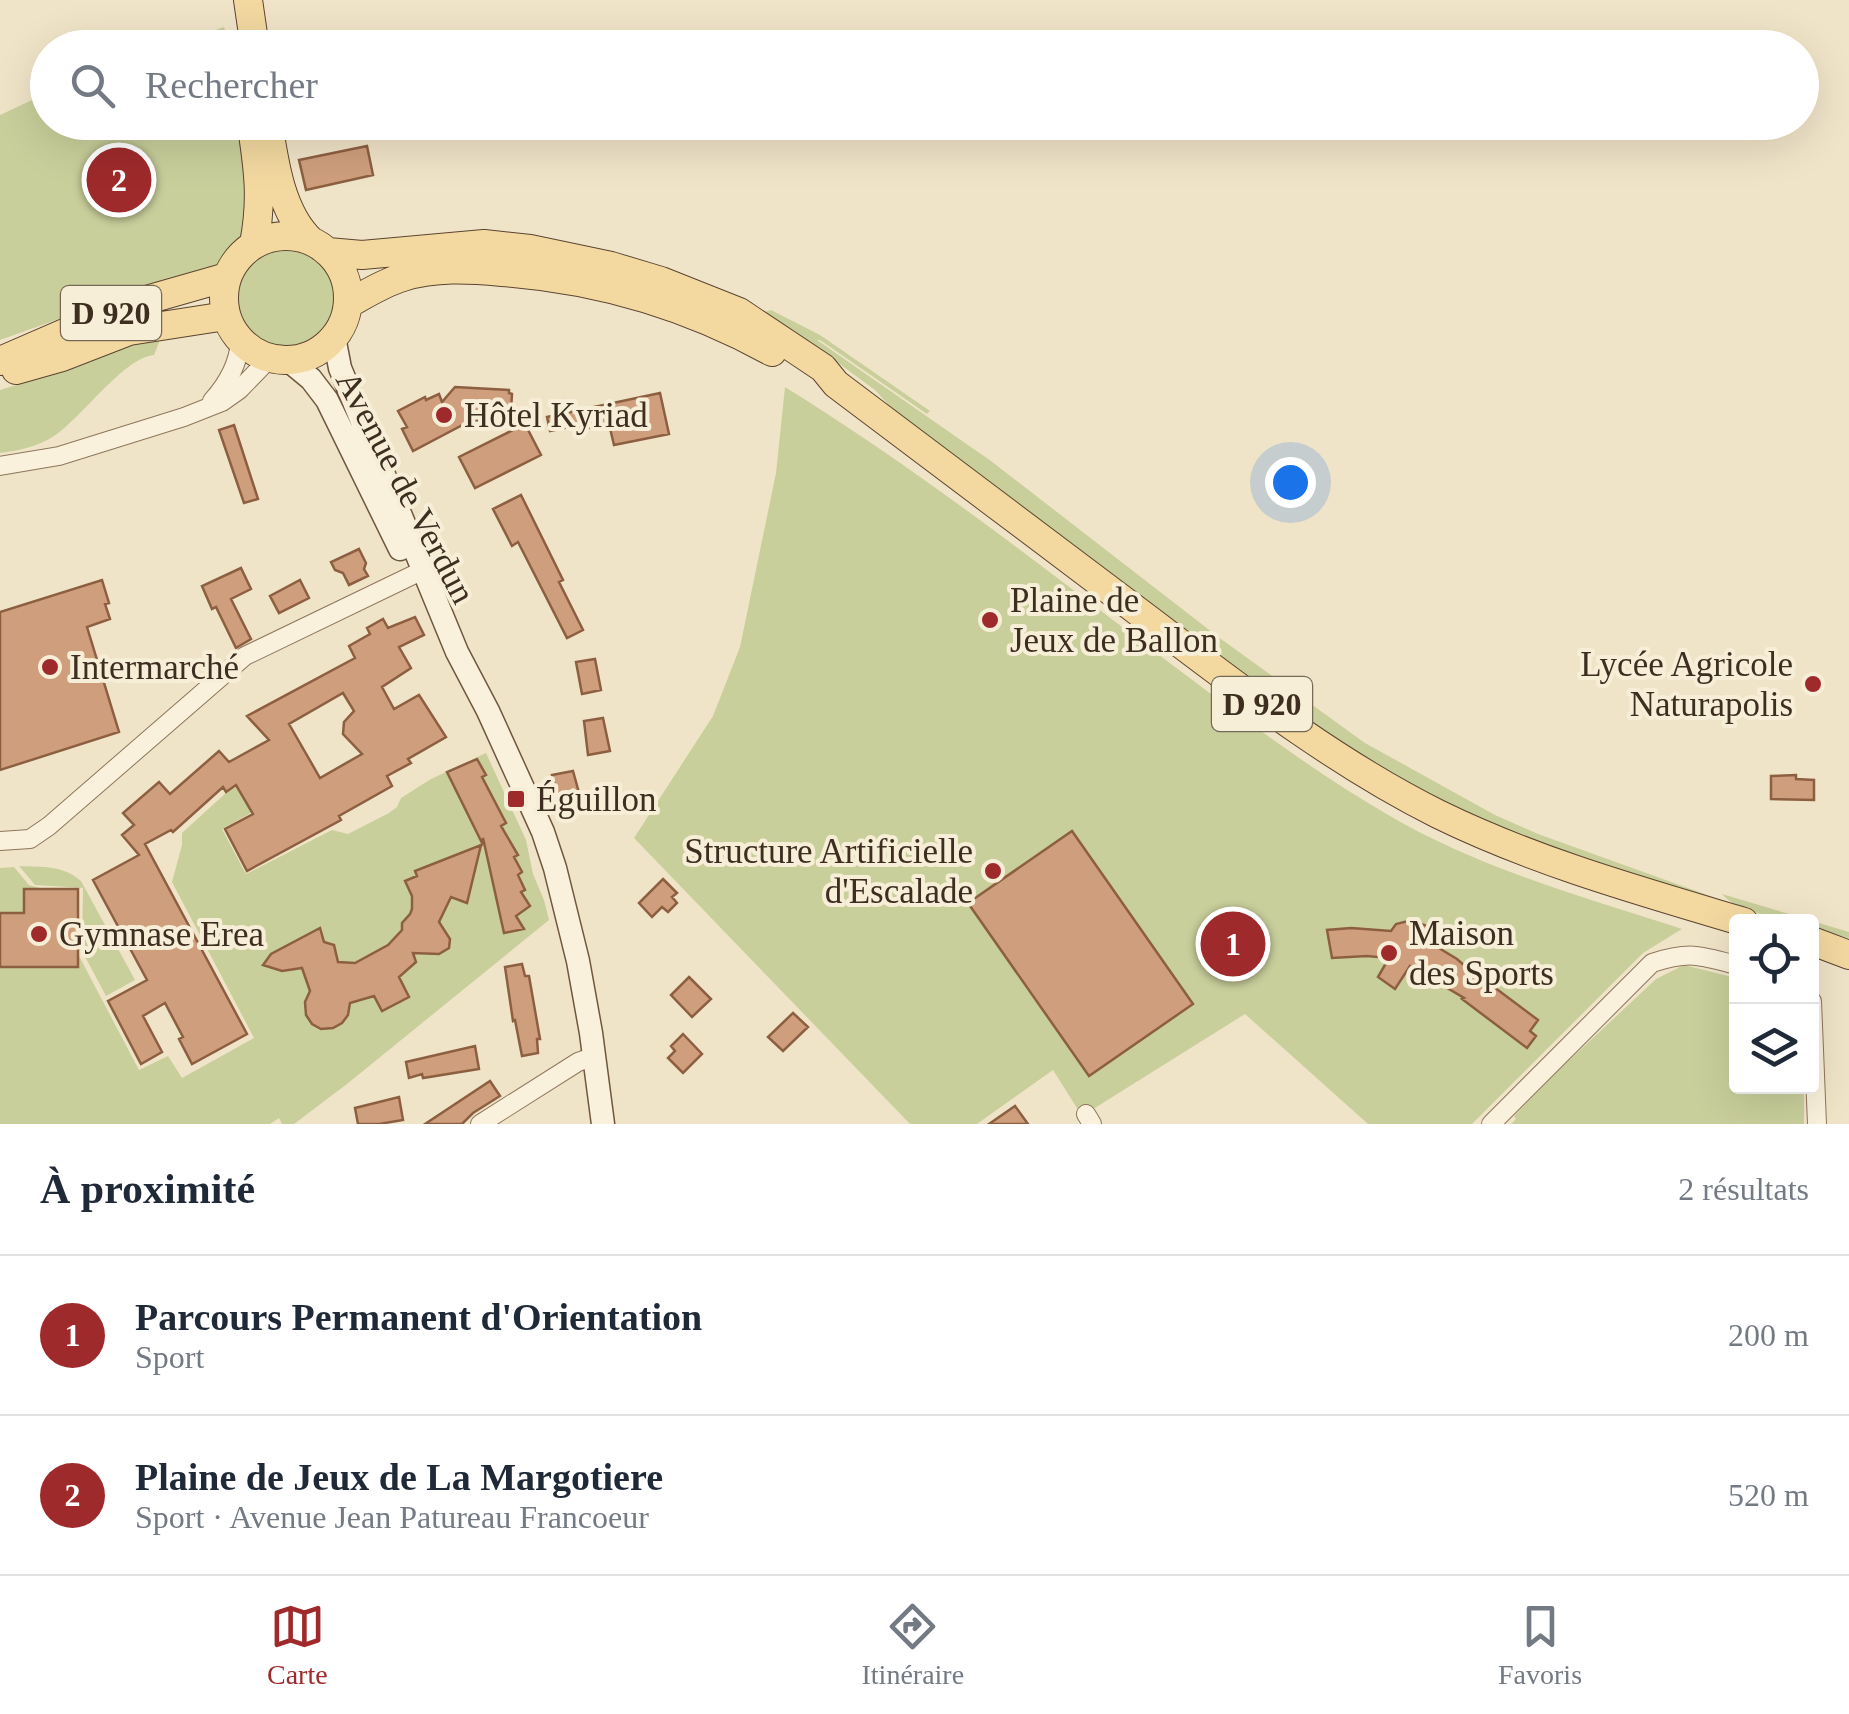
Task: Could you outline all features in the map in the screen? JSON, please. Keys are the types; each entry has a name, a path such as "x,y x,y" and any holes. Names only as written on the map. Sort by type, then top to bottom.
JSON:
{"main road":[{"path":"234,0 238,30"},
{"path":"248,0 252,30"},
{"path":"254,140 260,185 254,244"},
{"path":"272,140 288,208 340,267 347,285 348,304 334,337 306,357 279,359 248,348 233,328 224,306 227,277 241,254 272,237 292,236 319,246"},
{"name":"D 920","path":"319,246 362,255 484,244 530,249 662,281 739,312 822,368 836,384 1338,758 1438,814 1513,847 1594,878 1729,918"},
{"name":"D 920","path":"348,304 404,276 435,271 469,269 560,279 681,310 836,384"},
{"name":"D 920","path":"0,360 129,305 227,277"},
{"name":"D 920","path":"0,375 62,357 129,330 233,328"},
{"name":"Avenue de Verdun","path":"334,337 340,368 457,652 543,832 566,912 595,1056 603,1124"},
{"name":"Avenue de Verdun","path":"279,359 312,380 327,400 439,626 457,652"},
{"path":"1819,943 1849,951"}],"street":[{"path":"205,409 238,360 233,328"},
{"path":"0,466 59,456 205,409 222,402 279,359"},
{"path":"0,840 30,839 50,826 245,656 413,575"},
{"path":"1491,1124 1652,963 1680,954 1729,963"},
{"path":"1812,1004 1817,1124"},
{"path":"480,1124 578,1062 595,1056"}],"green space":[{"path":"30,101 30,140 240,140 248,214 241,238 208,272 134,288 0,340 0,115"},
{"path":"285,249 313,257 327,271 335,299 327,327 313,341 285,349 257,341 243,327 235,299 243,271 257,257"},
{"path":"771,310 820,335 930,411 927,414 817,340 991,461 1221,639 1365,743 1495,815 1538,834 1724,901 1589,861 1494,826 1360,753 1290,708 907,425 875,390 792,329 769,321 772,317 765,312"},
{"path":"162,335 154,355 129,366 54,436 28,448 0,453 0,390"},
{"path":"785,387 927,482 1239,715 1355,795 1456,850 1682,929 1643,953 1472,1124 1368,1124 1245,1014 1082,1116 1053,1070 977,1124 910,1124 634,838 713,716 740,647 776,473"},
{"path":"486,753 526,840 549,920 347,1084 294,1124 282,1124 279,1118 270,1124 0,1124 0,967 78,967 78,954 139,1070 168,1056 182,1078 254,1038 172,882 182,833 227,792 236,787 246,804 266,794 286,793 222,829 246,874 332,830 348,834 389,813 401,798 431,779"},
{"path":"19,866 60,869 81,881 135,980 106,996 82,951 83,888 35,885"},
{"path":"14,867 29,885 43,889 24,913 0,913 0,868"},
{"path":"1722,894 1789,914 1762,914 1729,901"},
{"path":"1819,923 1849,932 1849,938 1819,931"},
{"path":"1684,965 1729,976 1729,1094 1804,1094 1804,1124 1511,1124 1514,1116 1563,1066 1656,979"}],"building":[{"path":"367,146 373,175 306,190 299,160"},
{"name":"Hôtel Kyriad","path":"455,387 509,390 511,411 487,410 486,421 472,420 413,451 398,411 439,394 442,402"},
{"path":"660,393 669,434 614,445 609,424 550,431 547,417"},
{"path":"234,425 258,499 244,503 219,430"},
{"path":"526,426 541,455 475,488 459,457"},
{"path":"521,495 583,630 567,638 518,542 512,546 493,509"},
{"path":"359,549 368,576 349,585 331,562"},
{"path":"241,568 251,589 231,599 251,639 236,648 202,586"},
{"name":"Intermarché","path":"102,580 110,619 87,627 119,732 0,770 0,612"},
{"path":"300,580 309,598 279,613 270,596"},
{"path":"415,617 424,635 399,647 411,668 382,687 394,709 419,695 446,737 387,776 392,786 339,816 341,820 247,871 225,829 253,814 236,785 226,792 223,787 173,832 145,844 247,1034 192,1064 165,1003 143,1016 162,1052 141,1064 108,1001 147,980 93,880 139,855 122,835 134,825 123,813 159,782 170,794 219,751 229,762 269,740 247,716 355,658 349,646 370,634 367,628 383,619 388,628","holes":["343,693 354,711 344,722 343,734 362,754 320,778 289,724"]},
{"path":"595,659 601,690 582,694 576,662"},
{"path":"603,718 610,751 588,755 584,721"},
{"path":"477,759 506,823 501,826 518,855 514,857 525,890 521,892 530,906 516,916 524,929 504,933 483,838 482,843 447,772"},
{"path":"573,771 584,811 564,817 552,775"},
{"path":"1796,775 1796,779 1814,780 1814,800 1771,799 1771,776"},
{"path":"1072,831 1193,1004 1089,1076 968,903"},
{"path":"481,845 467,903 451,897 439,922 450,939 449,948 439,954 413,953 416,962 399,977 409,997 382,1011 374,996 350,1003 342,1023 321,1029 306,1015 305,1002 310,991 302,968 282,971 263,965 271,954 320,928 324,942 334,945 338,962 355,963 388,945 402,930 402,923 412,909 412,896 405,881 417,876 415,871"},
{"path":"663,879 677,893 672,897 677,903 668,912 662,907 652,917 639,903"},
{"name":"Gymnase Erea","path":"24,889 78,889 78,967 0,967 0,913 24,913"},
{"name":"Maison des Sports","path":"1412,920 1429,927 1434,945 1538,1020 1530,1031 1536,1036 1527,1048 1464,998 1410,966 1395,989 1378,977 1389,958 1332,958 1327,930 1391,931 1396,924"},
{"path":"522,964 525,976 529,976 540,1039 538,1053 522,1056 505,967"},
{"path":"689,977 711,999 692,1017 671,995"},
{"path":"793,1013 808,1027 783,1051 768,1037"},
{"path":"683,1034 702,1054 683,1073 668,1058 675,1051 671,1046"},
{"path":"475,1046 479,1069 409,1078 406,1062"},
{"path":"490,1081 500,1096 462,1124 425,1124"},
{"path":"399,1097 403,1120 358,1124 355,1108"},
{"path":"1015,1106 1028,1124 989,1124"}],"place":[{"name":"Plaine de Jeux de La Margotiere","path":"119,180"},
{"name":"Hôtel Kyriad","path":"444,415"},
{"name":"Plaine de Jeux de Ballon","path":"990,620"},
{"name":"Intermarché","path":"50,667"},
{"name":"Lycée Agricole Naturapolis","path":"1813,684"},
{"name":"Éguillon","path":"516,799"},
{"name":"Structure Artificielle d'Escalade","path":"993,871"},
{"name":"Gymnase Erea","path":"39,934"},
{"name":"Parcours Permanent d'Orientation","path":"1233,944"},
{"name":"Maison des Sports","path":"1389,953"}]}
